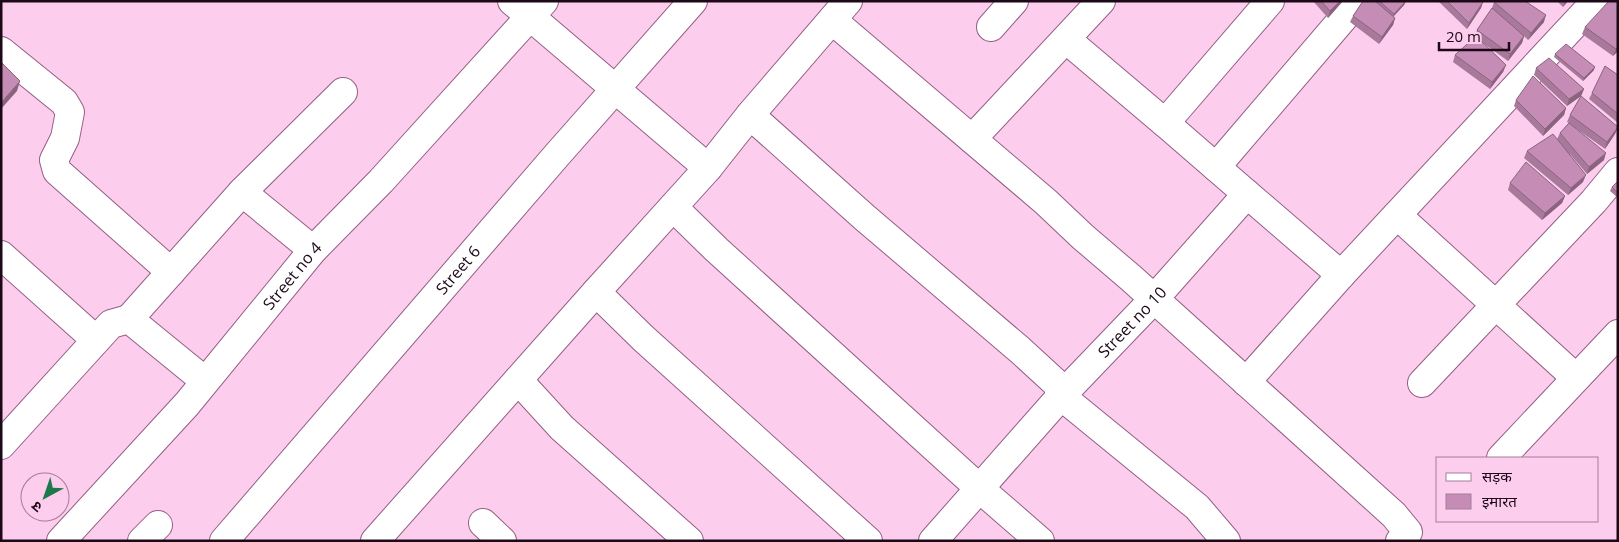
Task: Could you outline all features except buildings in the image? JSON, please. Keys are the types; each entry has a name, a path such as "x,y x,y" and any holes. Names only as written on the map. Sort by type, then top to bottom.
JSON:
{"street":[{"name":"Street 6","path":"224,541 693,1"},
{"path":"991,27 1014,1"},
{"path":"972,139 1102,1"},
{"path":"1165,123 1270,1"},
{"path":"1216,167 1358,1"},
{"path":"1246,382 1341,275 1596,1"},
{"path":"529,6 616,89 708,168"},
{"name":"Street no 4","path":"61,541 187,404 313,250 381,181 529,6"},
{"path":"375,541 708,168 750,115 840,11 972,139 1046,202 1082,238 1154,298 1394,515 1408,532 1400,541"},
{"path":"1067,40 1341,275"},
{"path":"1,51 64,102 70,112 65,138 54,160 57,171 171,272"},
{"path":"1,445 111,324 129,319 242,192 343,92"},
{"path":"750,115 864,217 1020,350 1057,384 1061,396 1197,507 1226,541"},
{"path":"1422,383 1594,201 1618,172"},
{"path":"242,192 313,250"},
{"name":"Street no 10","path":"933,541 1061,396 1154,298 1248,194"},
{"path":"673,207 717,250 1040,541"},
{"path":"1397,215 1576,378"},
{"path":"1,255 96,340"},
{"path":"596,292 643,338 868,541"},
{"path":"129,319 205,381"},
{"path":"1502,457 1618,334"},
{"path":"518,380 562,428 689,541"}]}
